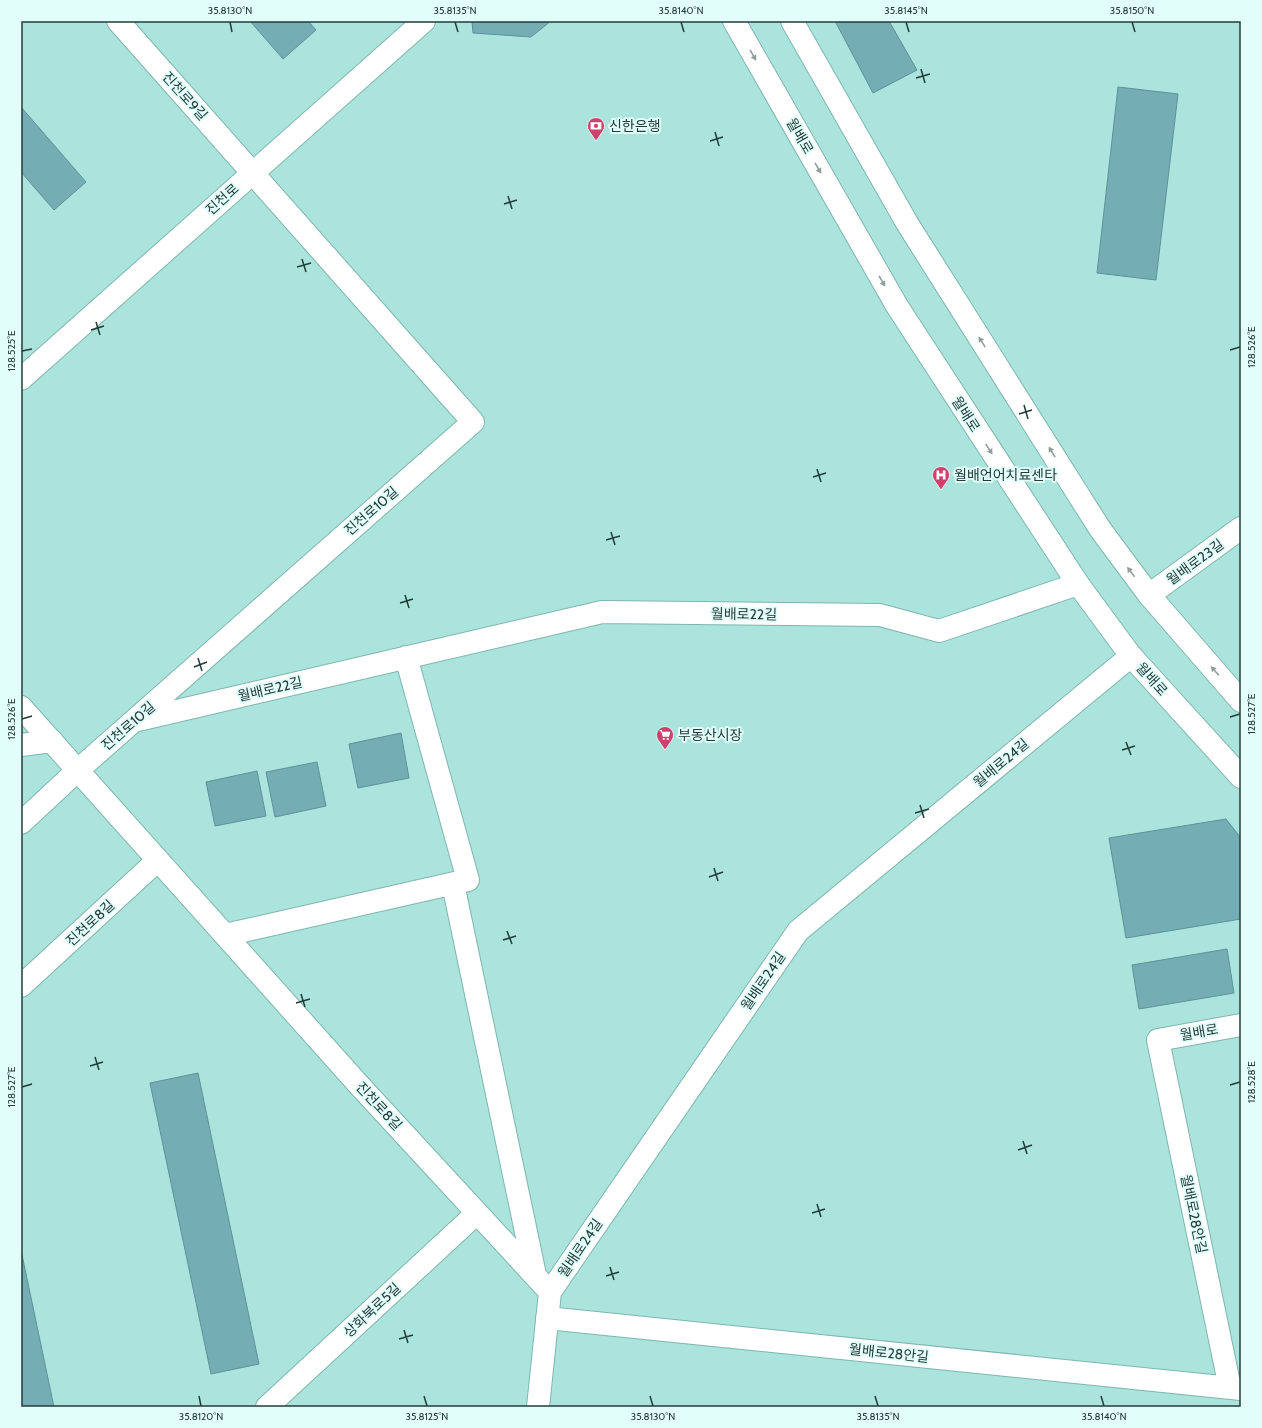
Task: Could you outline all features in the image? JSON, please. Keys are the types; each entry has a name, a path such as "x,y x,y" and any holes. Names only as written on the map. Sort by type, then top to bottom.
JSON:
{"street":[{"name":"진천로9길","path":"118,21 252,172"},
{"name":"진천로","path":"21,378 424,21"},
{"name":"월배로","path":"734,21 897,306 1078,584 1131,656 1241,777"},
{"path":"792,21 906,223 1100,529 1149,595 1241,701"},
{"name":"진천로10길","path":"21,823 78,770 473,422 252,172"},
{"name":"월배로23길","path":"1149,595 1241,528"},
{"name":"월배로22길","path":"134,721 602,612 880,615 939,631 1078,584"},
{"name":"월배로24길","path":"538,1407 550,1292 798,931 1131,656"},
{"path":"225,935 461,882 406,657"},
{"name":"진천로8길","path":"21,707 359,1085 550,1292"},
{"path":"21,745 52,741"},
{"name":"진천로8길","path":"21,986 158,860"},
{"name":"진천로8길","path":"461,882 535,1275"},
{"name":"월배로","path":"1158,1040 1241,1025"},
{"name":"월배로28안길","path":"547,1318 1235,1388 1158,1040"},
{"name":"상화북로5길","path":"267,1407 477,1213"}],"building":[{"path":"250,21 308,21 316,30 283,59"},
{"path":"472,21 551,21 531,37 473,33"},
{"path":"835,21 889,21 917,70 873,93"},
{"path":"1118,87 1178,94 1156,280 1097,273"},
{"path":"21,107 86,182 54,210 21,172"},
{"path":"401,733 409,778 358,788 349,744"},
{"path":"317,762 326,806 275,817 266,772"},
{"path":"257,771 266,816 215,826 206,782"},
{"path":"1226,819 1241,838 1241,919 1126,938 1109,838"},
{"path":"1227,949 1234,993 1139,1009 1132,965"},
{"path":"198,1073 259,1364 211,1374 150,1083"},
{"path":"21,1250 54,1407 21,1407"}],"place":[{"name":"신한은행","path":"596,141"},
{"name":"월배언어치료센타","path":"941,490"},
{"name":"부동산시장","path":"665,750"}]}
